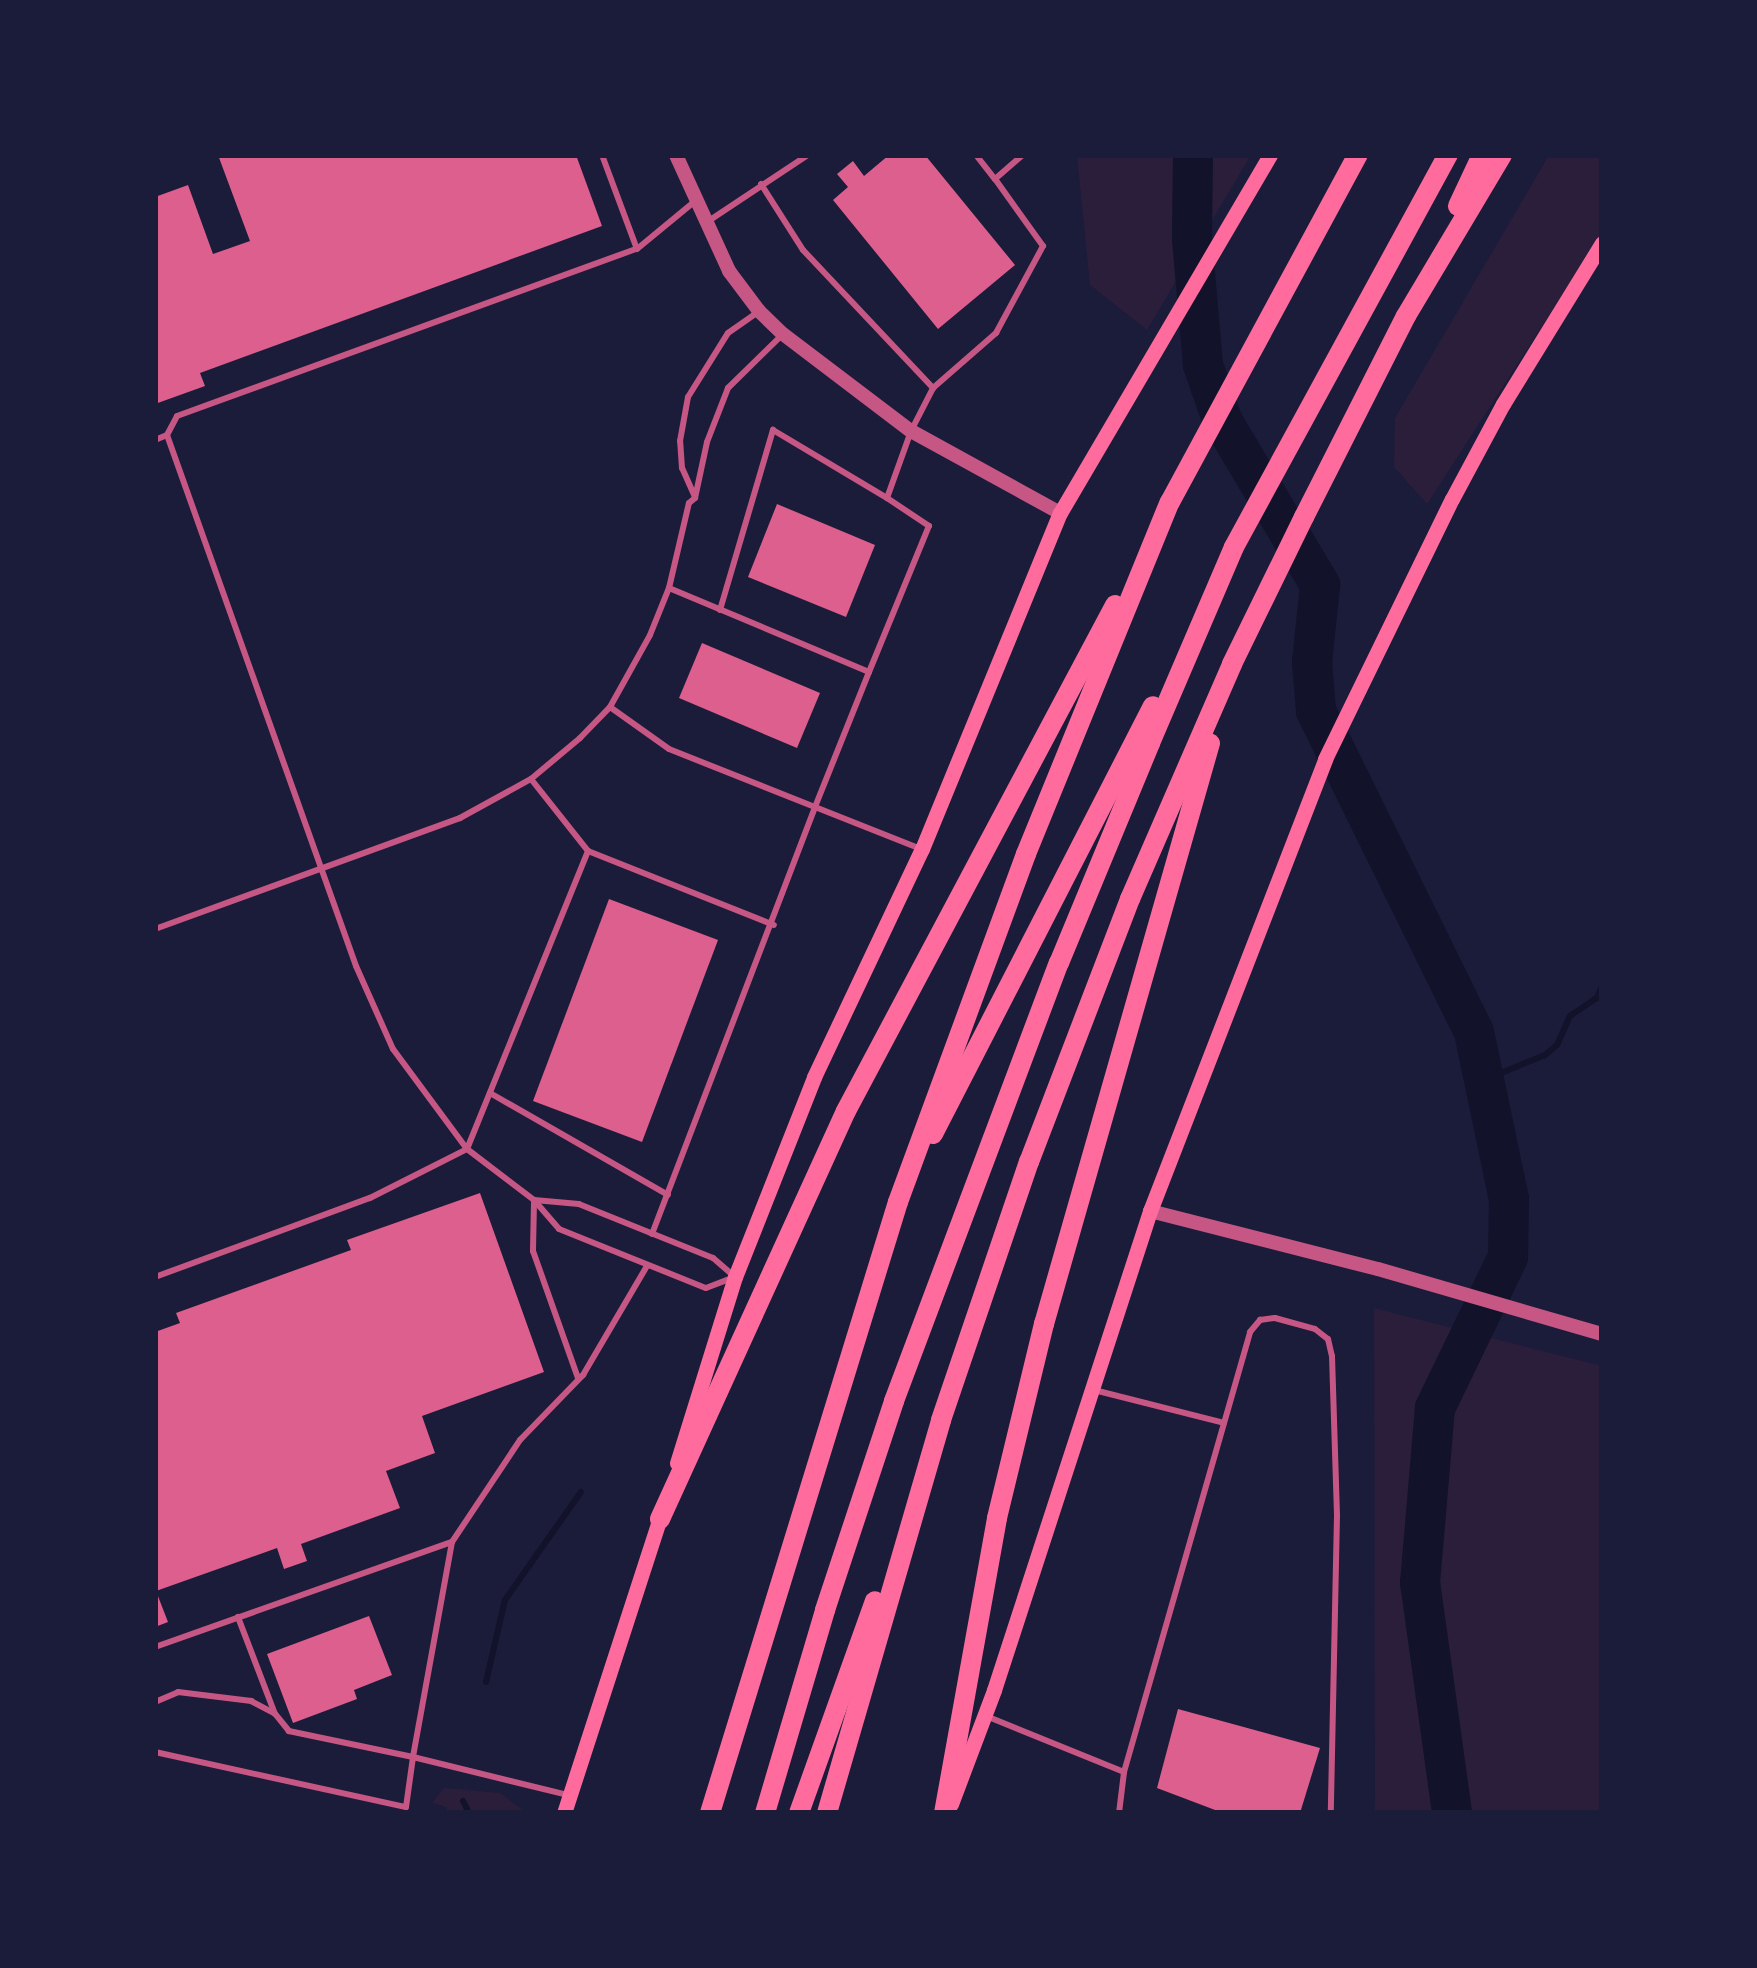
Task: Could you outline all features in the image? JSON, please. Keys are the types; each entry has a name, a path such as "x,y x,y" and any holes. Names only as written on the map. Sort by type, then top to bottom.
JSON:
{"highway":[{"path":"660,1519 846,1111 1358,155"},
{"path":"898,1202 1234,548 1448,155"},
{"path":"798,1813 1076,1039 1232,664 1482,155"},
{"path":"1406,316 1502,155"},
{"path":"710,1813 898,1202 1026,854 1170,502"},
{"path":"765,1813 825,1610 935,1290 1060,963 1234,548"},
{"path":"946,1813 997,1518 1044,1324 1232,664"},
{"path":"826,1813 941,1420"}],"main road":[{"path":"564,1813 734,1277 814,1077 922,849 1060,513 1270,155"},
{"path":"946,1813 985,1716 1150,1210 1276,892 1324,759 1452,499 1504,404 1602,243"}],"street":[{"path":"676,155 729,270 759,311 783,334 910,431 1060,513"},
{"path":"1150,1210 1378,1269 1602,1334"}],"lane":[{"path":"602,155 637,248"},
{"path":"706,223 808,155"},
{"path":"887,498 910,431 933,388 996,333 1043,246 976,155"},
{"path":"995,179 1023,155"},
{"path":"762,184 803,250 933,388"},
{"path":"155,440 166,436 177,416 637,248 695,201"},
{"path":"696,498 682,468 680,441 688,397 728,333 759,311"},
{"path":"155,929 460,818 531,779 610,706 642,653 668,588 689,503 696,498 707,442 728,388 783,334"},
{"path":"652,1234 774,925 868,672 930,526 772,430 720,610"},
{"path":"166,436 376,1020 467,1149 534,1200 559,1229 706,1288 734,1277 712,1258 579,1204 534,1200"},
{"path":"668,588 868,672"},
{"path":"610,706 669,749 922,849"},
{"path":"531,779 588,850 774,925"},
{"path":"155,1277 370,1198 467,1149 588,850"},
{"path":"490,1093 668,1194"},
{"path":"534,1200 533,1251 578,1378"},
{"path":"155,1752 406,1807 452,1542 520,1440 578,1378 646,1266"},
{"path":"1119,1813 1124,1772 1250,1332 1260,1320 1274,1318 1315,1329 1328,1339 1337,1515 1331,1813"},
{"path":"1091,1390 1224,1423"},
{"path":"155,1647 452,1542"},
{"path":"238,1618 275,1714 289,1731 569,1796"},
{"path":"155,1702 178,1692 251,1700 275,1714"},
{"path":"985,1716 1124,1772"}],"shaded area":[{"path":"1077,155 1251,155 1147,330 1090,285"},
{"path":"1549,155 1602,155 1602,234 1427,504 1394,467 1395,418"},
{"path":"1374,1308 1602,1366 1602,1813 1375,1813"},
{"path":"444,1788 500,1793 527,1813 447,1813 447,1807 432,1803"}],"building":[{"path":"218,155 576,155 602,226 200,373 205,386 155,404 155,197 188,185 213,254 250,241"},
{"path":"889,155 925,155 1015,265 938,329 833,200 848,187 837,174 853,161 864,176"},
{"path":"777,504 875,545 846,617 748,577"},
{"path":"702,643 820,693 797,748 679,698"},
{"path":"609,899 718,940 642,1142 533,1101"},
{"path":"480,1193 544,1372 422,1416 435,1453 386,1471 400,1508 301,1544 307,1561 284,1569 277,1548 156,1591 168,1622 155,1627 155,1332 180,1323 176,1313 351,1250 347,1240"},
{"path":"369,1616 392,1675 354,1690 357,1699 293,1723 267,1654"},
{"path":"1178,1709 1320,1748 1300,1813 1223,1813 1157,1788"}],"waterway":[{"path":"1193,155 1192,239 1203,365 1223,422 1320,585 1312,662 1316,711 1474,1032 1509,1199 1508,1257 1435,1408 1420,1582 1452,1813"},
{"path":"1484,1080 1545,1055 1557,1045 1570,1016 1597,998 1602,986"},
{"path":"486,1682 505,1600 581,1492"},
{"path":"463,1801 469,1813"}]}
